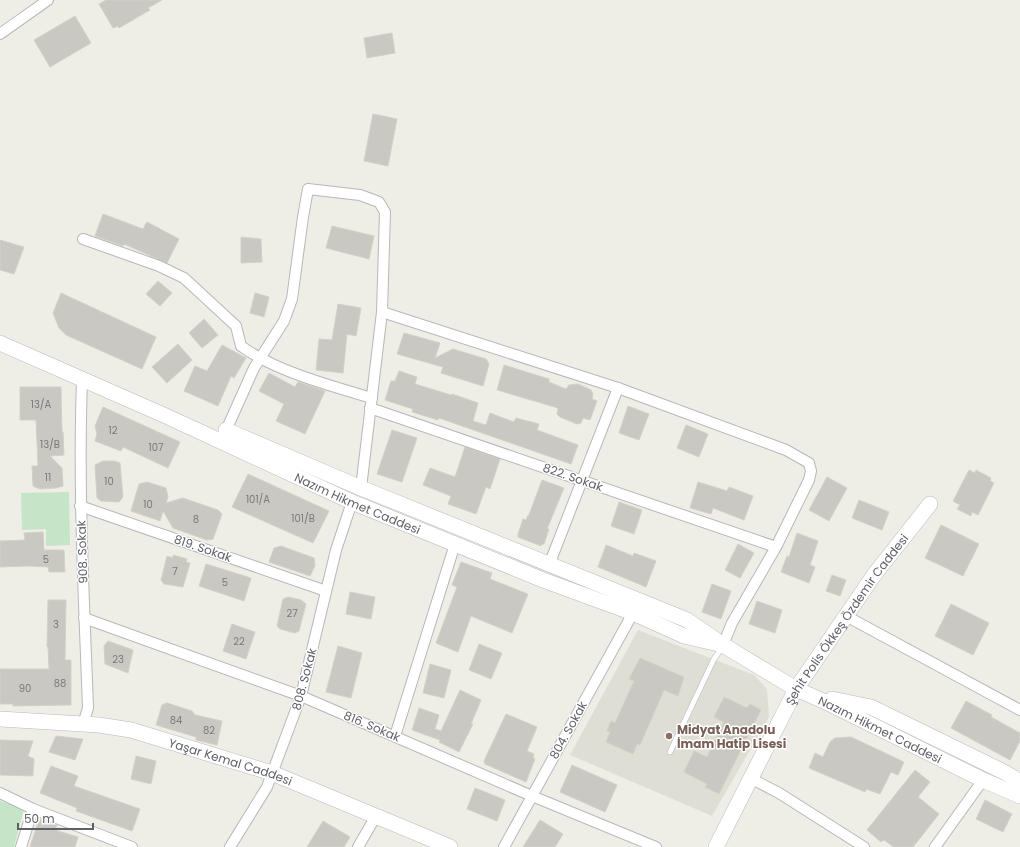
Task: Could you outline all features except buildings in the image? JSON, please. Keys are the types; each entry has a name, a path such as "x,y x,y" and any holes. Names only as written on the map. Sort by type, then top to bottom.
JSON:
{"street":[{"path":"0,34 32,5 48,0"},
{"path":"223,436 260,358 284,321 292,299 308,189 360,195 379,202 385,212 382,312 361,488"},
{"name":"822. Sokak","path":"83,239 159,266 184,278 236,326 241,346 260,358 340,389 371,403 581,480 776,547"},
{"path":"382,312 618,388 786,450 809,463 811,471 809,480 776,547 732,622 723,645"},
{"name":"Nazım Hikmet Caddesi","path":"0,343 166,416 361,488 687,620 723,645 802,692 983,780 1020,796"},
{"name":"908. Sokak","path":"82,380 79,445 80,506 88,708 83,724"},
{"path":"549,564 618,388"},
{"name":"Nazım Hikmet Caddesi","path":"223,436 352,502 544,580 633,613 684,636 723,645"},
{"name":"808. Sokak","path":"230,847 267,788 301,696 326,591 352,502"},
{"name":"Şehit Polis Ökkeş Özdemir Caddesi","path":"716,847 750,778 846,616 874,576 930,504"},
{"name":"819. Sokak","path":"80,506 326,591"},
{"path":"394,736 455,544"},
{"name":"804. Sokak","path":"504,847 633,613"},
{"path":"846,616 1020,710"},
{"name":"816. Sokak","path":"84,618 301,696 532,796 656,847"},
{"path":"802,692 871,707 1006,773 1020,782"},
{"name":"Yaşar Kemal Caddesi","path":"0,719 83,724 131,730 272,773 450,847"},
{"path":"750,778 779,793 864,847"},
{"path":"935,847 983,780"},
{"path":"0,793 33,809 125,846"},
{"path":"21,847 33,809"},
{"path":"358,847 376,816"}],"lane":[{"path":"670,752 714,659 723,645"}],"shaded area":[{"name":"Midyat Anadolu İmam Hatip Lisesi","path":"638,630 754,675 767,689 769,717 712,816 570,755"}],"green space":[{"path":"69,492 70,545 46,546 46,529 22,530 21,493"},
{"path":"0,801 24,809 14,847 0,847"}],"place":[{"name":"Midyat Anadolu İmam Hatip Lisesi","path":"669,736"}]}
